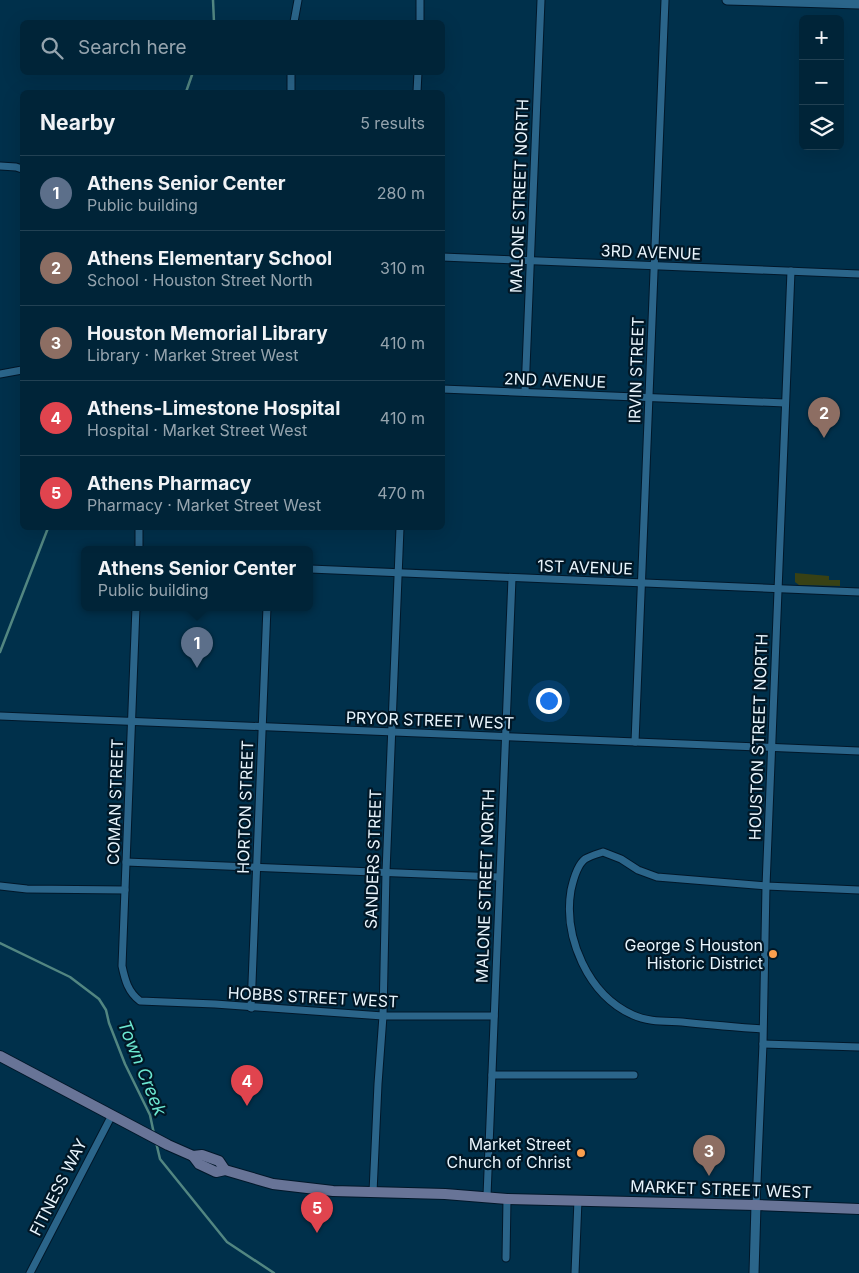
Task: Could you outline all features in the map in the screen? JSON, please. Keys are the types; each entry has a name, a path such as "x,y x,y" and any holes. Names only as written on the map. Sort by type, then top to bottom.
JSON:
{"main road":[{"name":"MARKET STREET WEST","path":"0,1056 168,1145 194,1156 202,1155 219,1162 225,1170 273,1184 320,1190 487,1196 507,1199 859,1209"}],"street":[{"path":"294,20 298,0"},
{"path":"420,0 420,20"},
{"name":"MALONE STREET NORTH","path":"525,392 541,0"},
{"name":"IRVIN STREET","path":"635,742 665,0"},
{"path":"727,0 859,4"},
{"path":"290,90 291,75"},
{"path":"418,75 418,90"},
{"path":"0,166 20,168"},
{"name":"3RD AVENUE","path":"445,257 859,274"},
{"name":"HOUSTON STREET NORTH","path":"756,1205 763,1044 766,886 791,271"},
{"path":"0,374 20,370"},
{"name":"2ND AVENUE","path":"445,389 786,403"},
{"path":"138,546 140,530"},
{"name":"SANDERS STREET","path":"373,1192 383,1016 386,872 400,530"},
{"name":"1ST AVENUE","path":"313,569 859,592"},
{"name":"MALONE STREET NORTH","path":"487,1196 512,578"},
{"name":"COMAN STREET","path":"132,996 125,981 122,966 136,611"},
{"name":"HORTON STREET","path":"252,1008 267,611"},
{"name":"PRYOR STREET WEST","path":"0,716 859,751"},
{"path":"762,1029 654,1020 635,1016 617,1006 596,984 576,949 572,929 570,899 573,878 584,860 603,852 622,859 638,870 657,877 766,886 859,890"},
{"path":"126,862 500,877"},
{"path":"0,886 27,889 125,890"},
{"name":"HOBBS STREET WEST","path":"132,996 140,1001 383,1016 494,1016"},
{"path":"763,1044 859,1047"},
{"path":"492,1075 634,1075"},
{"name":"FITNESS WAY","path":"30,1273 112,1115"},
{"path":"506,1258 507,1199"},
{"path":"575,1273 578,1200"},
{"path":"754,1273 756,1205"}],"green space":[{"path":"795,573 829,576 829,580 840,580 840,586 799,585 795,582"}],"waterway":[{"name":"Town Creek","path":"213,0 214,20"},
{"name":"Town Creek","path":"187,90 192,75"},
{"name":"Town Creek","path":"0,652 47,530"},
{"name":"Town Creek","path":"0,943 70,977 99,999 106,1010 125,1064 150,1115 154,1134"},
{"name":"Town Creek","path":"156,1142 160,1159 227,1242 274,1273"}],"place":[{"name":"Athens Elementary School","path":"824,438"},
{"name":"Athens Senior Center","path":"197,668"},
{"name":"George S Houston Historic District","path":"773,954"},
{"name":"Athens-Limestone Hospital","path":"247,1106"},
{"name":"Market Street Church of Christ","path":"581,1153"},
{"name":"Houston Memorial Library","path":"709,1176"},
{"name":"Athens Pharmacy","path":"317,1233"}]}
